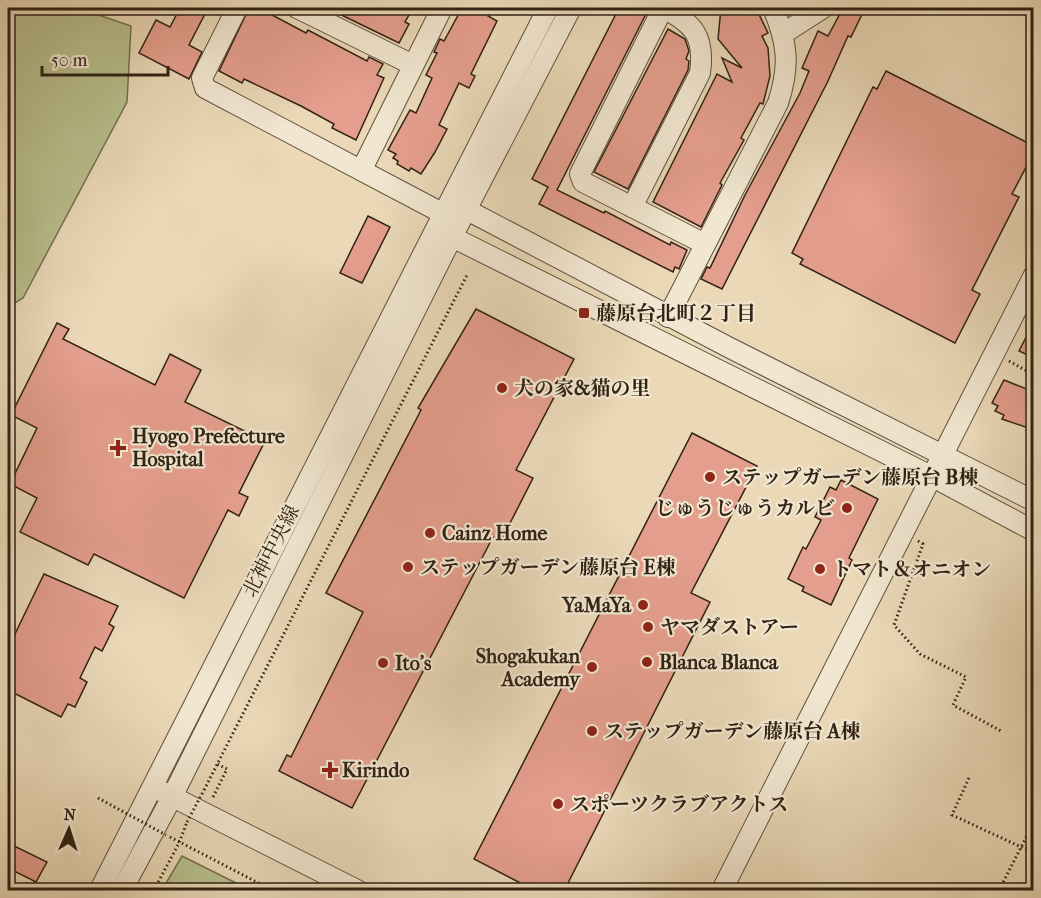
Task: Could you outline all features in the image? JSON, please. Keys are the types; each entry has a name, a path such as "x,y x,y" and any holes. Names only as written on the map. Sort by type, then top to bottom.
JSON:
{"street":[{"path":"237,8 202,78 205,88 442,213 467,210 668,316 1034,501"},
{"path":"362,169 442,8"},
{"name":"北神中央線","path":"100,891 548,8"},
{"path":"122,891 172,797 452,237 571,8"},
{"path":"632,207 700,73 700,41 692,27 680,16 663,8 580,174 583,182 632,207 705,244"},
{"path":"668,316 778,104 786,78 784,33 773,8"},
{"path":"784,33 823,8"},
{"path":"302,9 413,65"},
{"path":"442,213 452,237 931,476 1034,531"},
{"path":"722,891 1034,275"},
{"path":"153,787 357,891"}],"path":[{"path":"154,891 179,843 187,822 467,275"},
{"path":"994,353 1034,375"},
{"path":"916,540 923,544 894,626 920,654 966,677 953,705 1003,732"},
{"path":"213,798 227,769 217,764"},
{"path":"969,778 952,814 1034,855"},
{"path":"99,798 272,891"},
{"path":"999,891 1034,822"}],"green space":[{"path":"8,8 78,8 131,26 127,102 23,298 8,307"},
{"path":"182,856 250,890 162,890"}],"building":[{"path":"180,8 208,8 189,45 202,52 189,79 139,53 156,20 170,27"},
{"path":"249,8 275,8 272,15 306,33 308,30 367,61 369,57 383,64 377,75 384,78 356,140 332,128 334,124 301,106 244,79 242,83 219,71"},
{"path":"327,8 413,8 405,22 409,24 399,43"},
{"path":"462,8 492,8 488,16 497,21 471,74 475,76 469,88 459,83 439,125 447,129 435,152 421,174 411,168 409,171 397,164 398,161 393,158 396,154 388,150 410,110 416,113 432,78 426,75 437,53 434,52 440,39 444,41"},
{"path":"619,8 649,8 557,190 604,213 605,211 670,245 671,242 687,250 679,269 675,267 673,272 539,204 548,187 532,179"},
{"path":"721,8 756,8 768,33 762,36 768,48 770,76 763,104 760,103 741,138 744,140 720,183 722,185 701,227 653,202 717,74 732,82 722,58 742,68 718,39"},
{"path":"843,8 865,8 851,37 848,36 828,81 722,289 701,279 707,267 710,268 745,195 800,93 809,71 802,68 818,31 828,36"},
{"path":"668,29 685,39 689,51 686,59 689,61 688,70 628,189 594,172"},
{"path":"886,71 1034,146 1034,152 1012,194 1019,197 972,290 980,294 955,343 800,264 803,259 792,253 873,87 877,89"},
{"path":"368,216 390,227 362,283 340,273"},
{"name":"ステップガーデン藤原台 E棟","path":"476,309 574,359 516,470 533,478 501,541 493,537 352,808 279,771 287,755 291,757 363,612 326,593 421,410 418,408"},
{"path":"1034,322 1034,358 1019,351"},
{"path":"57,323 69,329 63,339 155,385 170,354 201,370 185,402 265,441 239,493 248,497 239,516 228,510 184,598 94,554 88,565 20,532 37,498 10,484 37,428 11,415"},
{"path":"1004,380 1034,392 1034,430 1002,419 1004,415 995,411 998,406 992,403"},
{"name":"ステップガーデン藤原台 A棟","path":"692,433 757,466 691,593 710,602 564,891 536,891 474,859"},
{"path":"841,480 878,499 849,558 852,560 831,605 802,591 804,587 788,579 803,547 806,549 821,520 815,517 830,487 836,490"},
{"path":"44,574 118,606 109,624 114,627 102,651 95,647 80,678 87,682 75,707 68,704 61,717 8,690 8,635 13,638"},
{"path":"8,843 47,862 36,882 8,868"}],"place":[{"name":"藤原台北町２丁目","path":"584,313"},
{"name":"犬の家&猫の里","path":"502,388"},
{"name":"Hyogo Prefecture Hospital","path":"118,448"},
{"name":"ステップガーデン藤原台 B棟","path":"710,477"},
{"name":"じゅうじゅうカルビ","path":"847,508"},
{"name":"Cainz Home","path":"430,533"},
{"name":"ステップガーデン藤原台 E棟","path":"408,567"},
{"name":"トマト＆オニオン","path":"820,569"},
{"name":"YaMaYa","path":"643,605"},
{"name":"ヤマダストアー","path":"648,627"},
{"name":"Blanca Blanca","path":"647,662"},
{"name":"Ito's","path":"383,663"},
{"name":"Shogakukan Academy","path":"592,667"},
{"name":"ステップガーデン藤原台 A棟","path":"592,731"},
{"name":"Kirindo","path":"330,770"},
{"name":"スポーツクラブアクトス","path":"558,804"}]}
